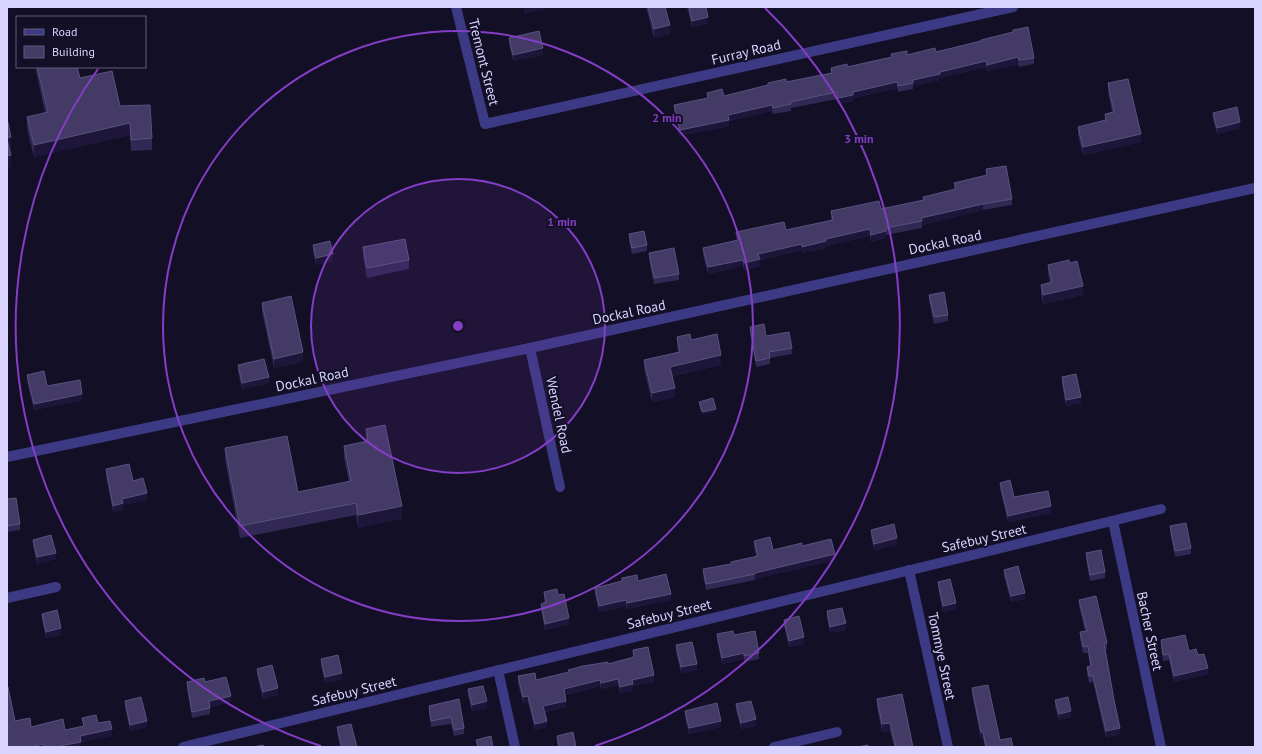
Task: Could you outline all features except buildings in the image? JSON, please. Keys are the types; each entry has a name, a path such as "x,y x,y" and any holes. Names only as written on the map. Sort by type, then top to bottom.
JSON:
{"street":[{"name":"Tremont Street","path":"456,7 485,124"},
{"name":"Furray Road","path":"485,124 1013,7"},
{"name":"Dockal Road","path":"7,457 530,348 1255,188"},
{"name":"Wendel Road","path":"530,348 560,487"},
{"name":"Safebuy Street","path":"183,747 1161,509"},
{"name":"Bacher Street","path":"1113,521 1161,747"},
{"name":"Tommye Street","path":"909,570 948,747"},
{"path":"7,598 56,588"},
{"path":"498,670 516,747"},
{"path":"774,747 838,732"}]}
